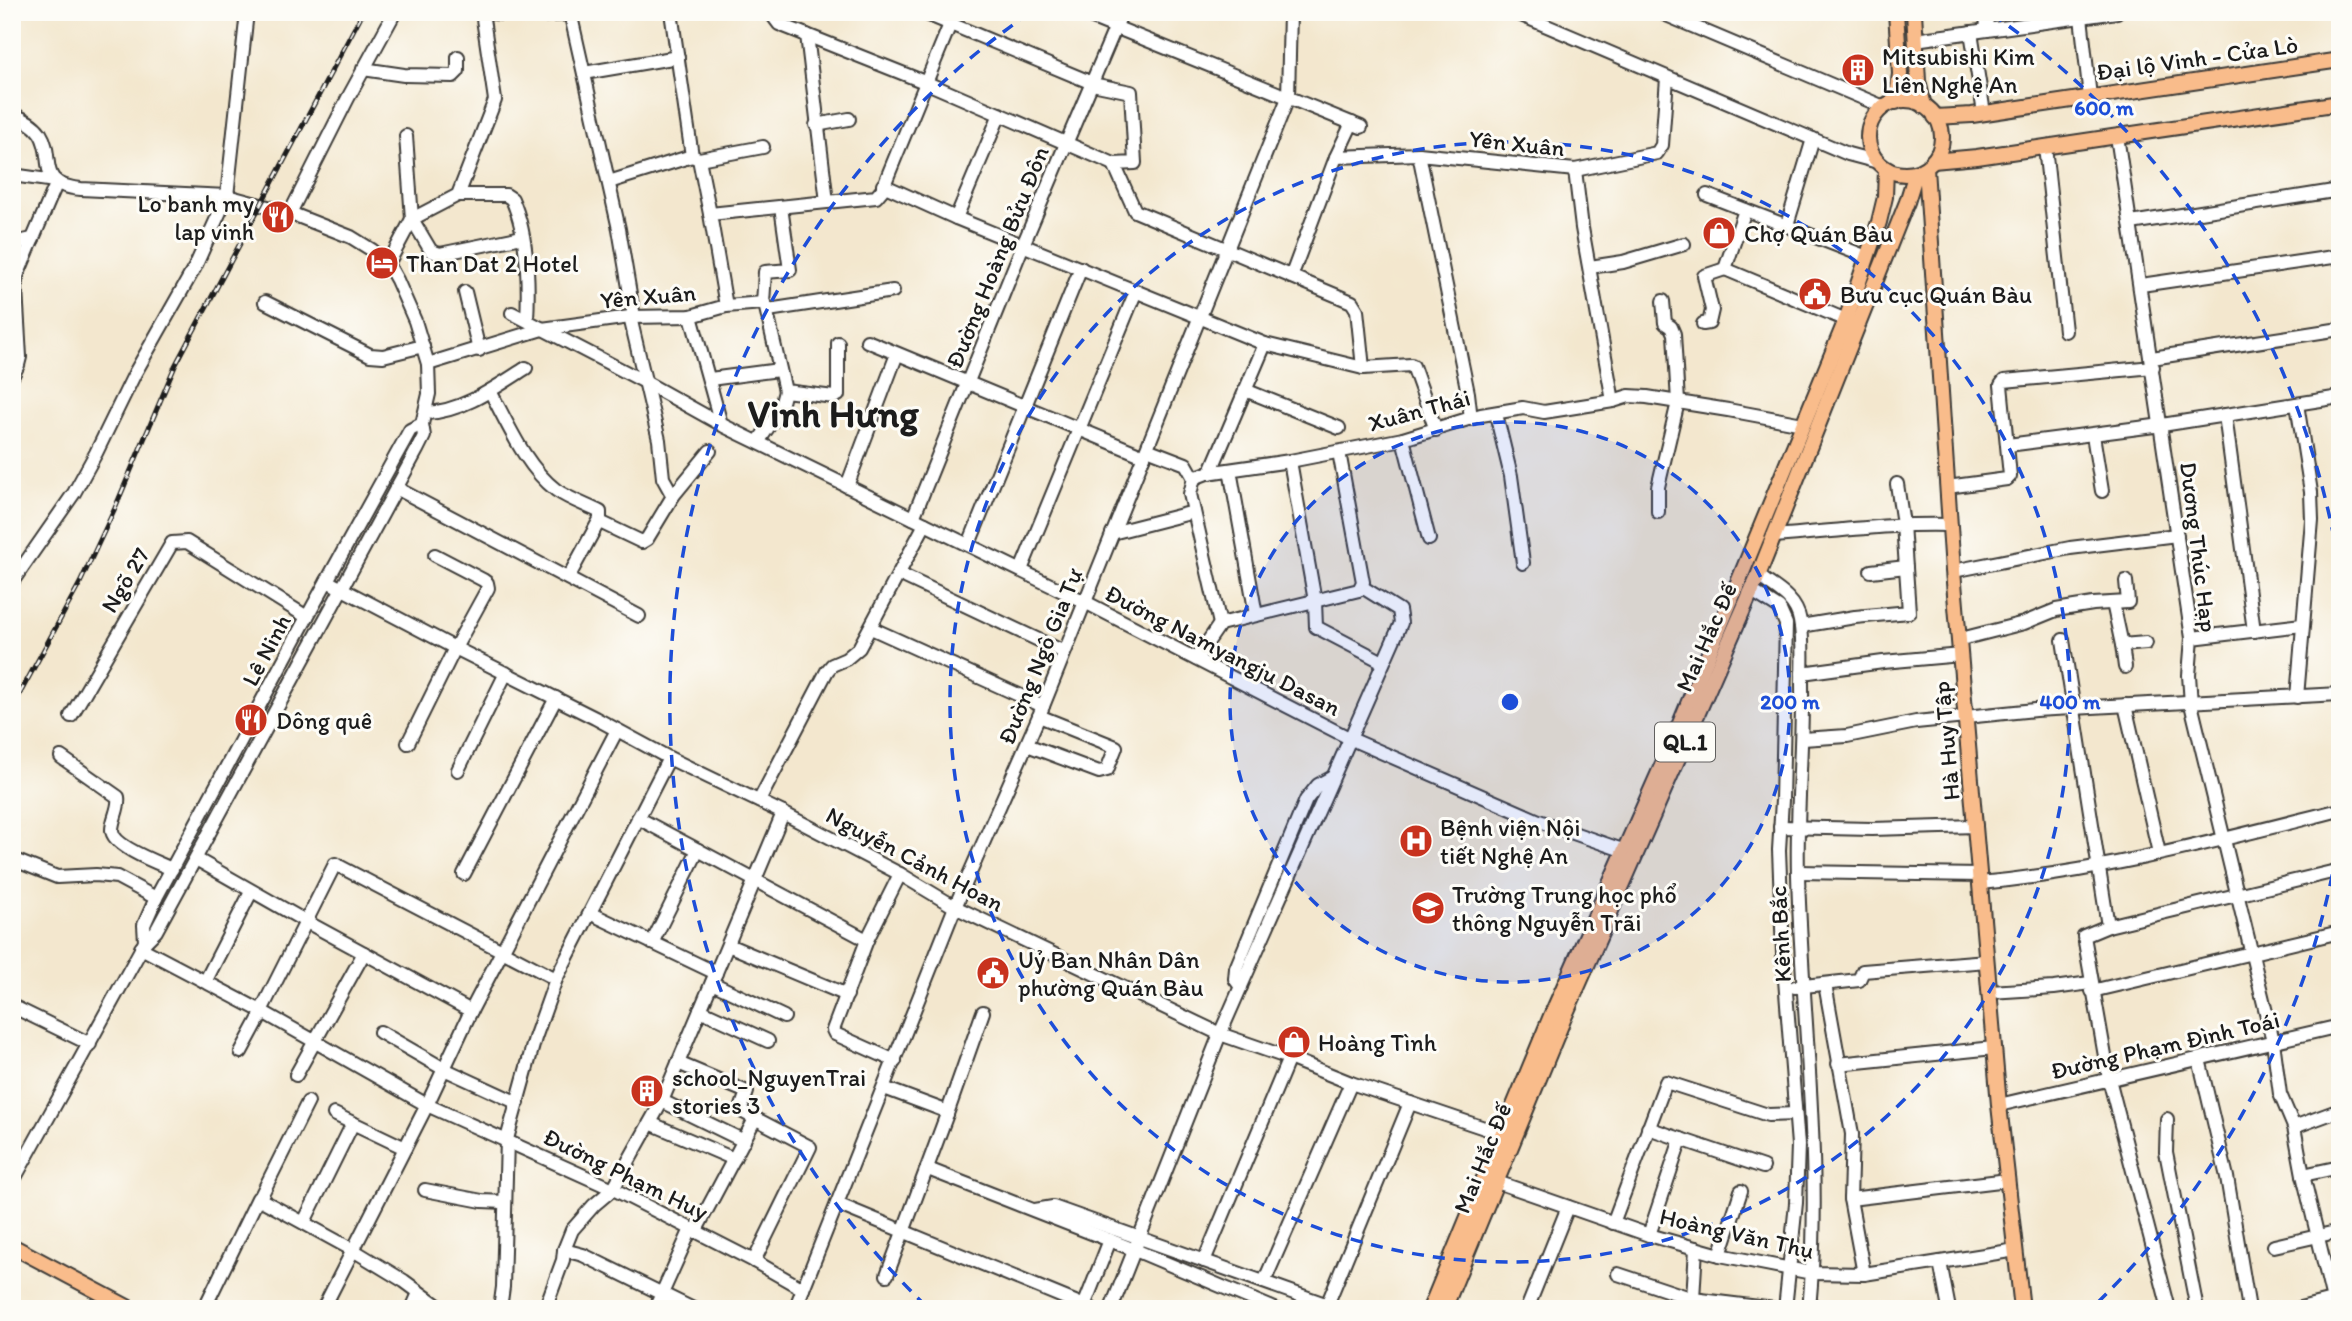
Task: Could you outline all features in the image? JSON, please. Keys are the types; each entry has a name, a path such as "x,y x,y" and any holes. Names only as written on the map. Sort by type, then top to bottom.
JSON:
{"main road":[{"name":"QL.1","path":"1882,165 1872,153 1868,133 1871,123 1890,104 1900,74 1896,12"},
{"path":"1913,12 1924,106"},
{"name":"Đại lộ Vinh - Cửa Lò","path":"1935,117 1984,113 2340,60"},
{"path":"1890,104 1914,102 1924,106 1935,117"},
{"path":"1882,165 1906,174 1925,167 2045,147 2340,103"},
{"name":"QL.1","path":"1925,167 1942,142 1935,117"},
{"name":"Mai Hắc Đế","path":"1444,1309 1453,1269 1502,1134 1557,1018 1672,758 1846,320 1885,197 1882,165"},
{"name":"Mai Hắc Đế","path":"1430,1309 1497,1182 1557,1018 1625,851 1752,591 1907,202 1925,167"},
{"name":"Hà Huy Tập","path":"1925,167 1953,571 1961,639 1999,1105 2022,1309"},
{"path":"12,1246 131,1309"}],"street":[{"path":"12,582 85,473 112,424 135,373 195,267 227,196 247,12"},
{"path":"290,213 395,12"},
{"path":"458,195 495,100 481,12 530,16 571,13 609,182 632,317 659,440 663,478 673,496"},
{"name":"Yên Xuân","path":"428,364 542,330 632,317 691,316 726,306 710,214 695,158 671,12"},
{"path":"769,12 779,24 927,83 1114,164 1135,163 1131,92 1092,83 953,18 922,12"},
{"path":"1078,12 1357,125 1336,157 1291,277"},
{"name":"Đường Hoàng Bửu Đôn","path":"759,801 827,671 832,665 852,654 871,628 899,573 967,383 1122,12"},
{"path":"1276,12 1290,15"},
{"path":"1514,12 1847,154 1882,165"},
{"path":"1660,12 1890,104"},
{"path":"1986,12 1987,30"},
{"path":"1915,40 2117,12"},
{"name":"Đường Ngô Gia Tự","path":"795,1309 955,906 1027,745 1288,98 1290,15"},
{"path":"2078,16 2090,97"},
{"path":"710,214 871,199 880,193 953,18"},
{"path":"1971,32 1984,113"},
{"path":"807,35 827,202"},
{"path":"363,69 404,75 450,76 457,73 458,57"},
{"path":"584,74 677,57"},
{"name":"Yên Xuân","path":"1336,157 1419,154 1575,170 1657,153 1661,149 1667,78"},
{"path":"12,114 27,120 40,133 50,173 56,181 17,276 15,335 20,357 12,377"},
{"path":"956,218 1000,114"},
{"path":"816,125 849,120"},
{"path":"406,136 412,219 429,248 436,254 522,237"},
{"name":"Dương Thúc Hạp","path":"2117,136 2192,638 2189,675 2191,704 2273,1041 2280,1094 2294,1128 2317,1236 2336,1299"},
{"path":"1787,225 1813,138"},
{"path":"609,182 695,158 763,147"},
{"path":"2045,147 2065,331"},
{"path":"1419,154 1471,419"},
{"path":"1114,164 1135,211 1355,304 1363,368"},
{"path":"1575,170 1613,401"},
{"name":"Lê Ninh","path":"12,175 56,181 67,187 81,189 227,196 290,213 351,237 388,264 404,295 428,364 429,394 424,436 156,932 143,945 12,1183"},
{"path":"883,185 956,218 1265,344 1363,368 1403,364 1413,366 1436,430"},
{"path":"2131,223 2340,190"},
{"path":"388,264 412,219 458,195 510,197 516,209 522,237 529,289 527,320"},
{"path":"1707,195 1867,257"},
{"path":"758,442 780,410 785,391 766,307 765,272 790,270 781,206"},
{"path":"1725,269 1745,210"},
{"path":"12,243 33,239"},
{"path":"1590,267 1623,262 1684,244"},
{"path":"2141,285 2340,256"},
{"path":"969,544 1081,268"},
{"path":"1703,324 1709,323 1712,310 1704,276 1725,269 1846,320"},
{"path":"1021,570 1136,290"},
{"path":"726,306 766,307 893,291"},
{"path":"464,292 479,350"},
{"path":"1658,513 1658,487 1678,402 1674,334 1671,327 1665,323 1662,301"},
{"path":"265,302 370,355 383,356 423,346"},
{"name":"Đường Namyangju Dasan","path":"512,313 721,424 1085,602 1349,739 1539,821 1625,851"},
{"path":"691,316 721,424"},
{"path":"1947,487 2007,479 2011,473 2001,385 2004,381 2152,363 2340,329"},
{"path":"867,341 1079,429 1186,464 1194,478 1190,494 1220,624"},
{"path":"785,391 834,397 838,394 838,343"},
{"path":"1210,473 1265,344"},
{"path":"847,486 897,354"},
{"path":"424,419 490,391 526,368"},
{"path":"710,379 779,370"},
{"path":"1245,390 1339,428"},
{"path":"490,391 536,468 556,489 600,512 598,521 568,578"},
{"name":"Xuân Thái","path":"1194,478 1403,439 1481,415 1522,408 1544,412 1629,396 1803,424"},
{"path":"2008,445 2093,435 2340,397"},
{"path":"2297,404 2312,509 2297,697"},
{"path":"1496,414 1507,456 1523,563"},
{"path":"2225,415 2254,631"},
{"name":"Lê Ninh","path":"143,945 144,925 156,898 410,430 424,419"},
{"path":"2093,435 2102,491"},
{"path":"1403,439 1429,539"},
{"path":"598,521 639,541 645,541 673,496 710,450"},
{"path":"1196,659 1220,624 1359,590 1362,587 1339,452"},
{"path":"1290,461 1315,601 1316,626 1383,662"},
{"path":"1230,470 1256,615"},
{"path":"1801,626 1909,611 1903,524 1897,484"},
{"path":"396,488 639,616"},
{"path":"1112,533 1194,512"},
{"path":"1773,536 1903,524 1950,525"},
{"path":"1953,571 2070,548 2177,535"},
{"name":"Ngõ 27","path":"71,716 173,543 187,541 307,617"},
{"path":"408,743 488,586 483,580 435,555"},
{"path":"1871,571 1906,567"},
{"path":"899,573 1064,652"},
{"path":"1752,591 1783,613 1796,607 1783,593 1758,576"},
{"name":"Nguyễn Cảnh Hoan","path":"327,581 669,758 783,813 955,906 1220,1034 1350,1083 1502,1134"},
{"path":"1961,639 2024,622 2056,610 2128,602 2126,581"},
{"path":"1113,1308 1220,1034 1401,623 1399,610 1362,587"},
{"path":"2113,603 2125,667"},
{"name":"Kênh Bắc","path":"1796,607 1801,626 1802,673 1798,872 1814,1140 1809,1309"},
{"name":"Kênh Bắc","path":"1783,613 1787,649 1779,850 1798,1145 1785,1309"},
{"path":"2192,638 2302,625"},
{"path":"871,628 1116,747 1107,770 1099,772 1027,745"},
{"path":"2063,640 2108,926"},
{"path":"2122,645 2146,643"},
{"path":"1802,673 1961,655"},
{"path":"458,770 506,673"},
{"path":"1802,739 1847,736 1910,723 1966,716 2074,707 2191,704 2340,694"},
{"path":"464,874 556,698"},
{"path":"2124,705 2159,853"},
{"path":"323,1309 427,1105 471,1011 617,730"},
{"path":"233,755 248,764"},
{"path":"61,757 118,797 119,804 112,831 116,841 172,869"},
{"path":"500,1309 507,1139 535,1038 556,979 669,758"},
{"path":"1241,987 1235,979 1236,968 1284,836 1318,785 1331,778"},
{"path":"1798,872 1980,879 2045,877 2098,868 2340,810"},
{"path":"545,1309 572,1230 594,1205 613,1189 662,1101 783,813"},
{"path":"638,818 867,940"},
{"path":"1780,827 1872,829 1976,826"},
{"path":"1284,836 1303,844"},
{"path":"652,943 698,850"},
{"path":"12,859 57,877 117,877 156,898"},
{"path":"196,859 251,892 471,1011"},
{"path":"241,1052 335,864 556,979"},
{"path":"2169,1309 2109,1079 2084,936 2108,926 2340,870"},
{"path":"895,1061 833,1032 867,940 900,874"},
{"path":"205,982 251,892"},
{"path":"590,913 652,943 784,1017"},
{"path":"1990,992 2091,987 2340,932"},
{"name":"Đường Phạm Huy","path":"143,945 427,1105 613,1189 803,1289"},
{"path":"728,945 847,995"},
{"path":"296,1076 364,953"},
{"path":"1786,987 1859,980 1863,971 1987,961"},
{"path":"1825,984 1852,1134 1850,1199 1864,1274"},
{"path":"12,1006 90,1044"},
{"path":"700,1010 768,1041"},
{"path":"887,1275 928,1169 983,1012"},
{"name":"Đường Phạm Đình Toái","path":"1999,1105 2340,1026"},
{"path":"380,1032 444,1069 518,1103"},
{"path":"1838,1064 1994,1048"},
{"path":"1204,1261 1289,1058"},
{"path":"2199,1059 2227,1177 2249,1309"},
{"path":"678,1063 747,1092 741,1110 811,1148 754,1261"},
{"path":"1614,1223 1664,1085 1668,1082 1768,1115 1795,1114"},
{"path":"1264,1282 1350,1083"},
{"path":"884,1088 943,1110 947,1114"},
{"path":"662,1101 744,1141"},
{"path":"204,1309 256,1200 260,1198 308,1102"},
{"path":"928,1169 1110,1240 1138,1244 1204,1261 1333,1307 1410,1103"},
{"path":"2294,1128 2340,1110"},
{"path":"334,1114 405,1147"},
{"path":"655,1309 693,1231 755,1119"},
{"path":"2167,1119 2166,1152 2197,1309"},
{"path":"304,1222 353,1123"},
{"path":"650,1123 734,1159"},
{"path":"1648,1128 1763,1167"},
{"path":"1649,1235 1681,1139"},
{"path":"2303,1175 2340,1167"},
{"path":"1850,1199 2008,1180"},
{"name":"Hoàng Văn Thụ","path":"1497,1182 1649,1235 1720,1255 1812,1273 1864,1274 2016,1250"},
{"path":"425,1190 482,1201 505,1202"},
{"path":"1720,1255 1741,1191"},
{"path":"260,1198 404,1281 442,1309"},
{"path":"837,1204 1088,1307 1110,1240"},
{"path":"1032,1210 1053,1207 1275,1309"},
{"path":"1527,1309 1568,1207"},
{"path":"2274,1247 2340,1231"},
{"path":"1691,1304 1696,1248"},
{"path":"564,1250 583,1255 693,1309"},
{"path":"1940,1262 1950,1309"},
{"path":"1618,1274 1691,1304 1775,1309"},
{"path":"412,1309 419,1293"},
{"path":"2296,1309 2336,1299"}],"railway":[{"path":"12,708 80,583 175,366 363,12"}],"place":[{"name":"Mitsubishi Kim Liên Nghệ An","path":"1858,70"},
{"name":"Lo banh my lap vinh","path":"278,217"},
{"name":"Chợ Quán Bàu","path":"1719,233"},
{"name":"Than Dat 2 Hotel","path":"382,263"},
{"name":"Bưu cục Quán Bàu","path":"1815,294"},
{"name":"Dông quê","path":"251,720"},
{"name":"Bệnh viện Nội tiết Nghệ An","path":"1416,841"},
{"name":"Trường Trung học phổ thông Nguyễn Trãi","path":"1428,908"},
{"name":"Uỷ Ban Nhân Dân phường Quán Bàu","path":"993,973"},
{"name":"Hoàng Tình","path":"1294,1042"},
{"name":"school_NguyenTrai stories 3","path":"647,1091"}],"district":[{"name":"Vinh Hưng","path":"833,414"}]}
